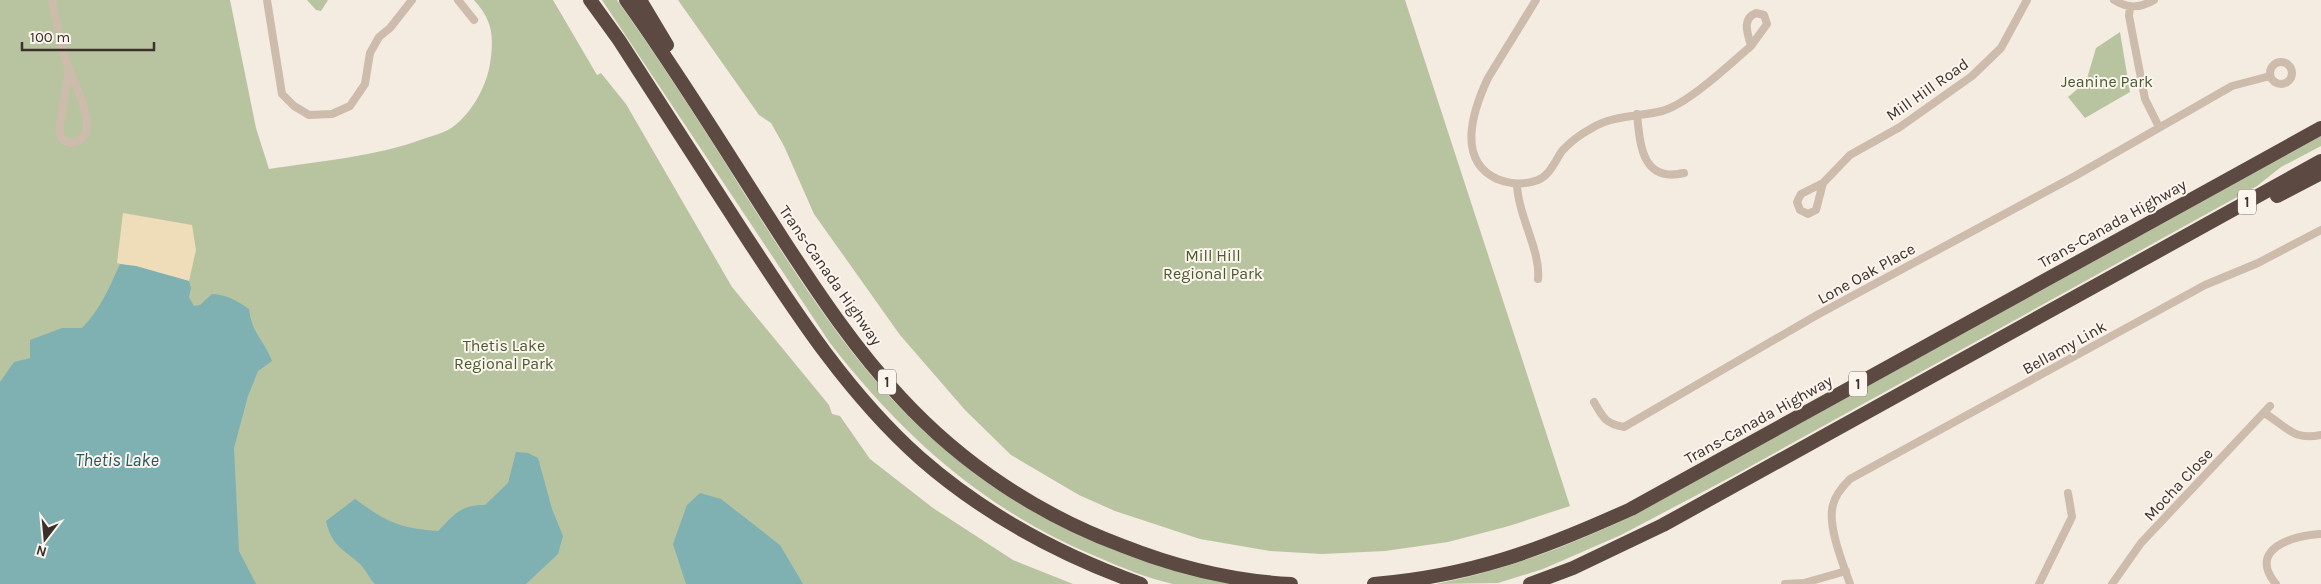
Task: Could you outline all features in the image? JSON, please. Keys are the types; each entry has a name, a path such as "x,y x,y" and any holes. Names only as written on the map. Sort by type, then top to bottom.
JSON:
{"highway":[{"name":"1","path":"590,0 805,325 854,390 893,433 955,486 990,512 1069,556 1141,584"},
{"name":"Trans-Canada Highway","path":"626,0 819,294 848,335 900,398 962,455 1034,505 1073,525 1147,556 1208,572 1290,584"},
{"path":"640,0 680,67 698,109"},
{"name":"Trans-Canada Highway","path":"1374,584 1439,576 1481,567 1525,554 1568,538 1631,509 2321,128"},
{"name":"1","path":"1530,584 1573,568 1663,525 2321,161"},
{"path":"2174,243 2240,215 2321,173"}],"street":[{"path":"52,0 69,69 78,88 87,121 83,136 71,143 63,140 59,132 69,69"},
{"path":"267,0 282,94 294,106 309,115 332,114 350,106 364,84 370,53 379,37 390,28 412,0"},
{"path":"458,0 474,20"},
{"path":"1536,0 1488,78 1481,92 1471,128 1474,154 1483,169 1503,181 1517,184 1537,180 1544,176 1563,151 1592,127 1608,120 1663,110 1680,102 1751,46"},
{"name":"Mill Hill Road","path":"1823,183 1850,155 1923,112 1989,62 2010,34 2027,0"},
{"path":"2114,0 2130,7 2141,7 2154,0"},
{"path":"2130,7 2140,79 2145,99 2159,127"},
{"name":"Lone Oak Place","path":"1594,402 1601,415 1610,424 1624,427 1817,315 2075,176 2232,86 2270,76"},
{"path":"1637,114 1641,148 1650,165 1666,175 1684,173"},
{"path":"1517,184 1521,211 1539,266 1538,278"},
{"name":"Bellamy Link","path":"1846,570 1833,527 1833,504 1841,489 1850,479 2205,285 2258,262 2321,230"},
{"name":"Mocha Close","path":"2112,584 2141,543 2270,406"},
{"path":"2264,413 2279,422 2289,432 2299,437 2321,435"},
{"path":"2040,584 2072,517 2068,493"},
{"path":"2276,584 2269,575 2267,561 2271,550 2284,541 2303,535 2320,534"},
{"path":"1785,584 1804,583 1846,570 1850,584"}],"green space":[{"name":"Thetis Lake Regional Park","path":"0,0 230,0 256,128 269,169 347,158 385,150 448,130 463,118 476,101 485,83 490,64 491,29 485,15 474,0 553,0 597,75 601,73 626,104 732,287 829,405 832,414 840,416 870,459 933,508 1013,560 1073,584 0,584"},
{"path":"307,0 328,0 321,11 316,10"},
{"path":"602,0 617,0 625,11 686,101 786,259 831,324 880,385 906,414 935,441 969,469 1003,493 1074,533 1112,549 1151,562 1234,584 1173,584 1153,579 1095,556 1017,517 949,468 917,440 858,377 830,343"},
{"name":"Mill Hill Regional Park","path":"678,0 1405,0 1570,506 1509,526 1448,542 1385,551 1322,554 1270,551 1200,539 1115,511 1079,495 1011,455 965,410 900,335 814,214 784,146 771,123 759,115"},
{"name":"Jeanine Park","path":"2120,32 2130,92 2085,118 2068,97 2086,82 2096,48"},
{"path":"2321,136 2321,146 2281,167 2257,186 1733,476 1621,535 1543,569 1498,583 1436,584 1487,572 1537,556 1634,515"}],"sand":[{"path":"123,213 192,225 196,250 189,281 117,263"}],"water":[{"name":"Thetis Lake","path":"120,264 136,266 189,281 191,288 189,297 194,306 200,305 212,294 227,297 249,309 255,331 272,361 258,371 248,396 234,448 239,551 256,584 0,584 0,382 14,362 30,358 30,340 62,328 82,328 99,306"},
{"path":"516,452 528,453 538,458 552,509 563,536 558,554 526,584 375,584 360,564 338,546 331,536 326,521 355,499 376,513 403,526 438,531 458,512 476,505 485,505 508,483"},
{"path":"700,493 721,499 780,545 803,584 686,584 673,544 687,505"}]}
